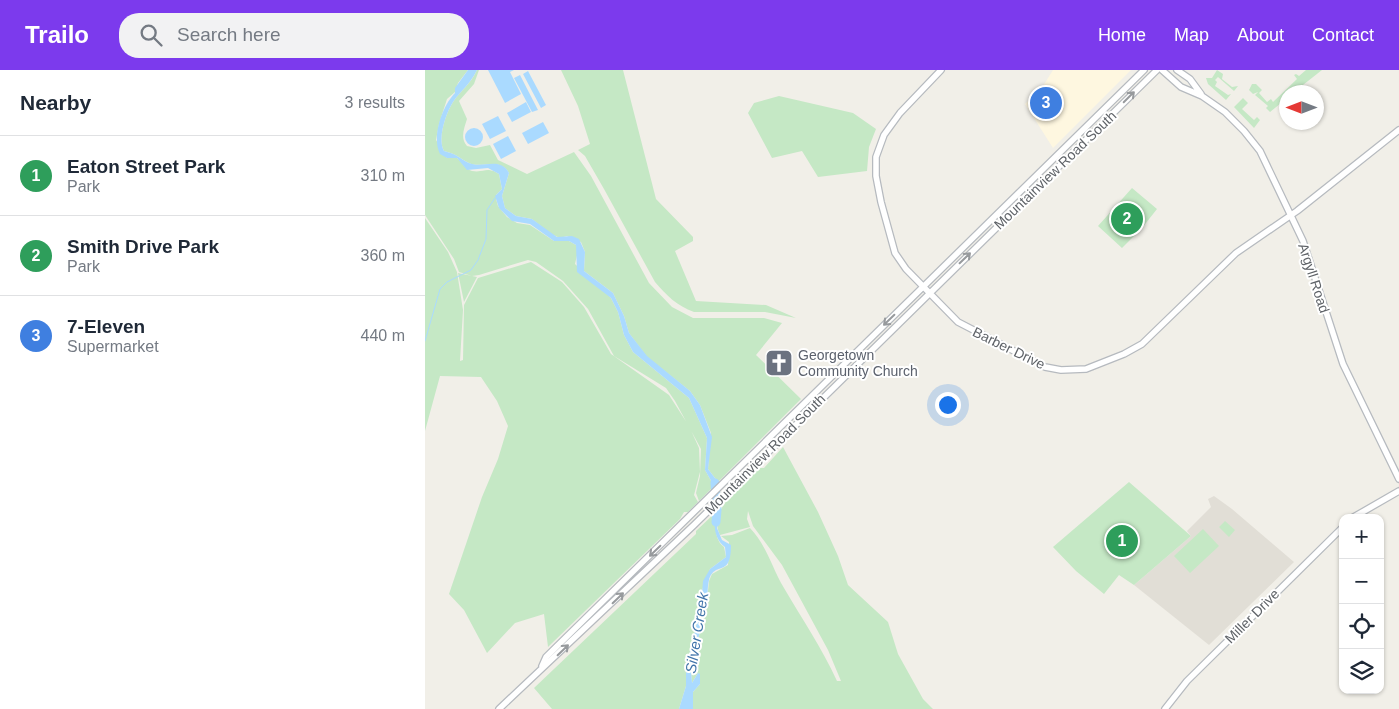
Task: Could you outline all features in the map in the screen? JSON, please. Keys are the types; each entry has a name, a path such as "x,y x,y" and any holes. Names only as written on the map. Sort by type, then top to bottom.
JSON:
{"main road":[{"name":"Barber Drive","path":"941,70 901,113 884,135 876,157 876,176 881,202 895,253 906,269 963,325 1037,363 1061,370 1082,370 1124,354 1141,344 1236,253 1291,216 1399,130"},
{"name":"Mountainview Road South","path":"543,666 546,657 690,518 1144,70"},
{"name":"Mountainview Road South","path":"499,709 543,666 550,663 694,525 1157,70"},
{"name":"Argyll Road","path":"1162,70 1181,87 1202,96 1225,112 1244,131 1260,152 1306,250 1343,364 1399,479"},
{"name":"Argyll Road","path":"1177,70 1190,79 1202,96"},
{"path":"1359,514 1399,492"},
{"name":"Miller Drive","path":"1165,709 1187,681 1339,531"}],"shaded area":[{"path":"1053,70 1131,70 1053,148 1025,104 1043,86"},
{"path":"1214,496 1294,562 1209,645 1134,585 1191,536 1187,531 1211,507 1208,499"}],"green space":[{"path":"425,70 468,70 458,83 455,92 447,99 439,124 436,140 447,158 457,158 465,167 472,171 488,170 499,174 502,189 496,195 496,199 498,206 507,217 517,223 530,225 554,241 569,241 576,245 578,251 575,264 611,298 618,312 624,335 633,352 689,398 707,438 705,470 714,486 699,501 696,493 700,476 701,449 675,401 666,388 614,356 588,309 563,281 536,262 528,260 479,275 472,276 459,272 454,259 425,215"},
{"path":"477,70 479,70 474,84 459,101 467,119 463,137 467,146 476,148 490,145 498,160 527,174 574,152 591,176 649,283 672,307 693,318 764,318 782,323 756,355 801,399 718,482 708,469 711,433 700,405 690,391 647,357 629,333 624,316 613,293 584,271 585,252 581,242 567,236 560,238 551,234 532,219 516,216 505,208 502,196 509,173 505,168 496,164 469,163 444,151 441,140 443,126 448,113 453,102"},
{"path":"561,70 623,70 656,199 693,237 693,241 675,251 696,301 766,305 796,318 765,312 694,312 672,300 663,291 655,282 585,156 578,150 590,144 578,106"},
{"path":"1217,70 1223,74 1222,79 1232,87 1238,86 1234,91 1218,77 1215,80 1217,82 1215,86 1228,95 1231,94 1226,100 1208,84 1206,78 1212,78"},
{"path":"1306,70 1322,70 1303,85 1291,85 1297,79 1294,75 1299,76"},
{"path":"1252,84 1256,84 1262,90 1259,93 1267,102 1271,99 1273,102 1279,96 1279,105 1270,112 1266,108 1268,106 1255,95 1258,92 1253,94 1249,90"},
{"path":"779,96 853,113 876,129 869,147 867,171 818,177 802,151 772,158 748,113 754,103"},
{"path":"1243,98 1248,103 1242,109 1254,120 1257,117 1260,120 1254,128 1234,107"},
{"path":"1132,188 1157,209 1142,228 1122,248 1098,226"},
{"path":"425,218 448,252 457,272 463,310 460,361 463,360 464,305 478,278 531,262 562,282 584,307 611,354 669,395 689,426 699,448 700,472 694,495 698,502 688,512 684,512 680,519 548,647 544,614 515,623 487,653 464,610 449,594 508,426 497,401 481,377 440,376 425,431"},
{"path":"458,273 477,277 464,302"},
{"path":"783,447 818,512 838,556 848,585 888,622 898,654 923,699 933,709 693,709 693,692 700,684 698,673 692,683 691,671 707,601 709,581 712,574 728,565 729,542 721,536 732,535 750,528 765,550 837,681 841,681 828,650 782,565 753,526 748,511 747,519 750,527 720,535 717,525 722,507 736,489 760,468 764,468"},
{"path":"1129,482 1191,536 1134,585 1119,575 1104,594 1076,571 1053,547"},
{"path":"717,511 717,535 718,540 724,547 726,557 710,569 701,593 701,606 686,668 686,686 679,709 552,709 534,688 696,534 696,531"},
{"path":"1225,521 1235,530 1229,537 1219,527"},
{"path":"1203,529 1219,546 1190,573 1174,556"}],"water":[{"path":"468,70 477,70 453,102 448,113 443,126 441,140 444,151 469,163 501,165 509,173 502,196 505,208 516,216 532,219 557,237 572,236 579,239 585,252 584,271 613,293 624,316 629,333 647,356 690,391 700,405 712,437 708,469 718,482 714,486 705,470 707,438 689,398 633,352 624,335 618,312 611,298 577,272 576,245 569,241 554,241 530,224 512,221 499,208 495,196 502,189 499,174 488,168 467,170 457,158 447,158 440,154 437,139 440,121 446,105 455,93 455,88"},
{"path":"488,70 514,70 510,72 521,94 505,103"},
{"path":"528,71 546,105 541,108 523,74"},
{"path":"520,75 538,110 532,112 514,78"},
{"path":"526,102 531,112 512,122 507,113"},
{"path":"498,116 506,131 490,139 482,124"},
{"path":"543,122 549,133 528,144 522,133"},
{"path":"470,128 478,128 483,133 481,144 470,146 465,141 465,133"},
{"path":"508,136 516,151 501,159 493,144"},
{"path":"721,507 717,528 722,540 731,545 730,555 726,566 715,571 709,580 707,603 691,671 692,683 698,673 700,674 700,684 693,692 693,709 679,709 686,686 686,668 701,606 703,581 710,569 726,557 725,547 718,539 715,528 716,516"}],"waterway":[{"path":"425,341 440,289 447,282 471,270 478,260 486,239 487,210 495,198"},
{"name":"Silver Creek","path":"715,483 716,522"}],"place":[{"name":"7-Eleven","path":"1046,103"},
{"name":"Smith Drive Park","path":"1127,219"},
{"name":"Georgetown Community Church","path":"779,363"},
{"name":"Eaton Street Park","path":"1122,541"}]}
